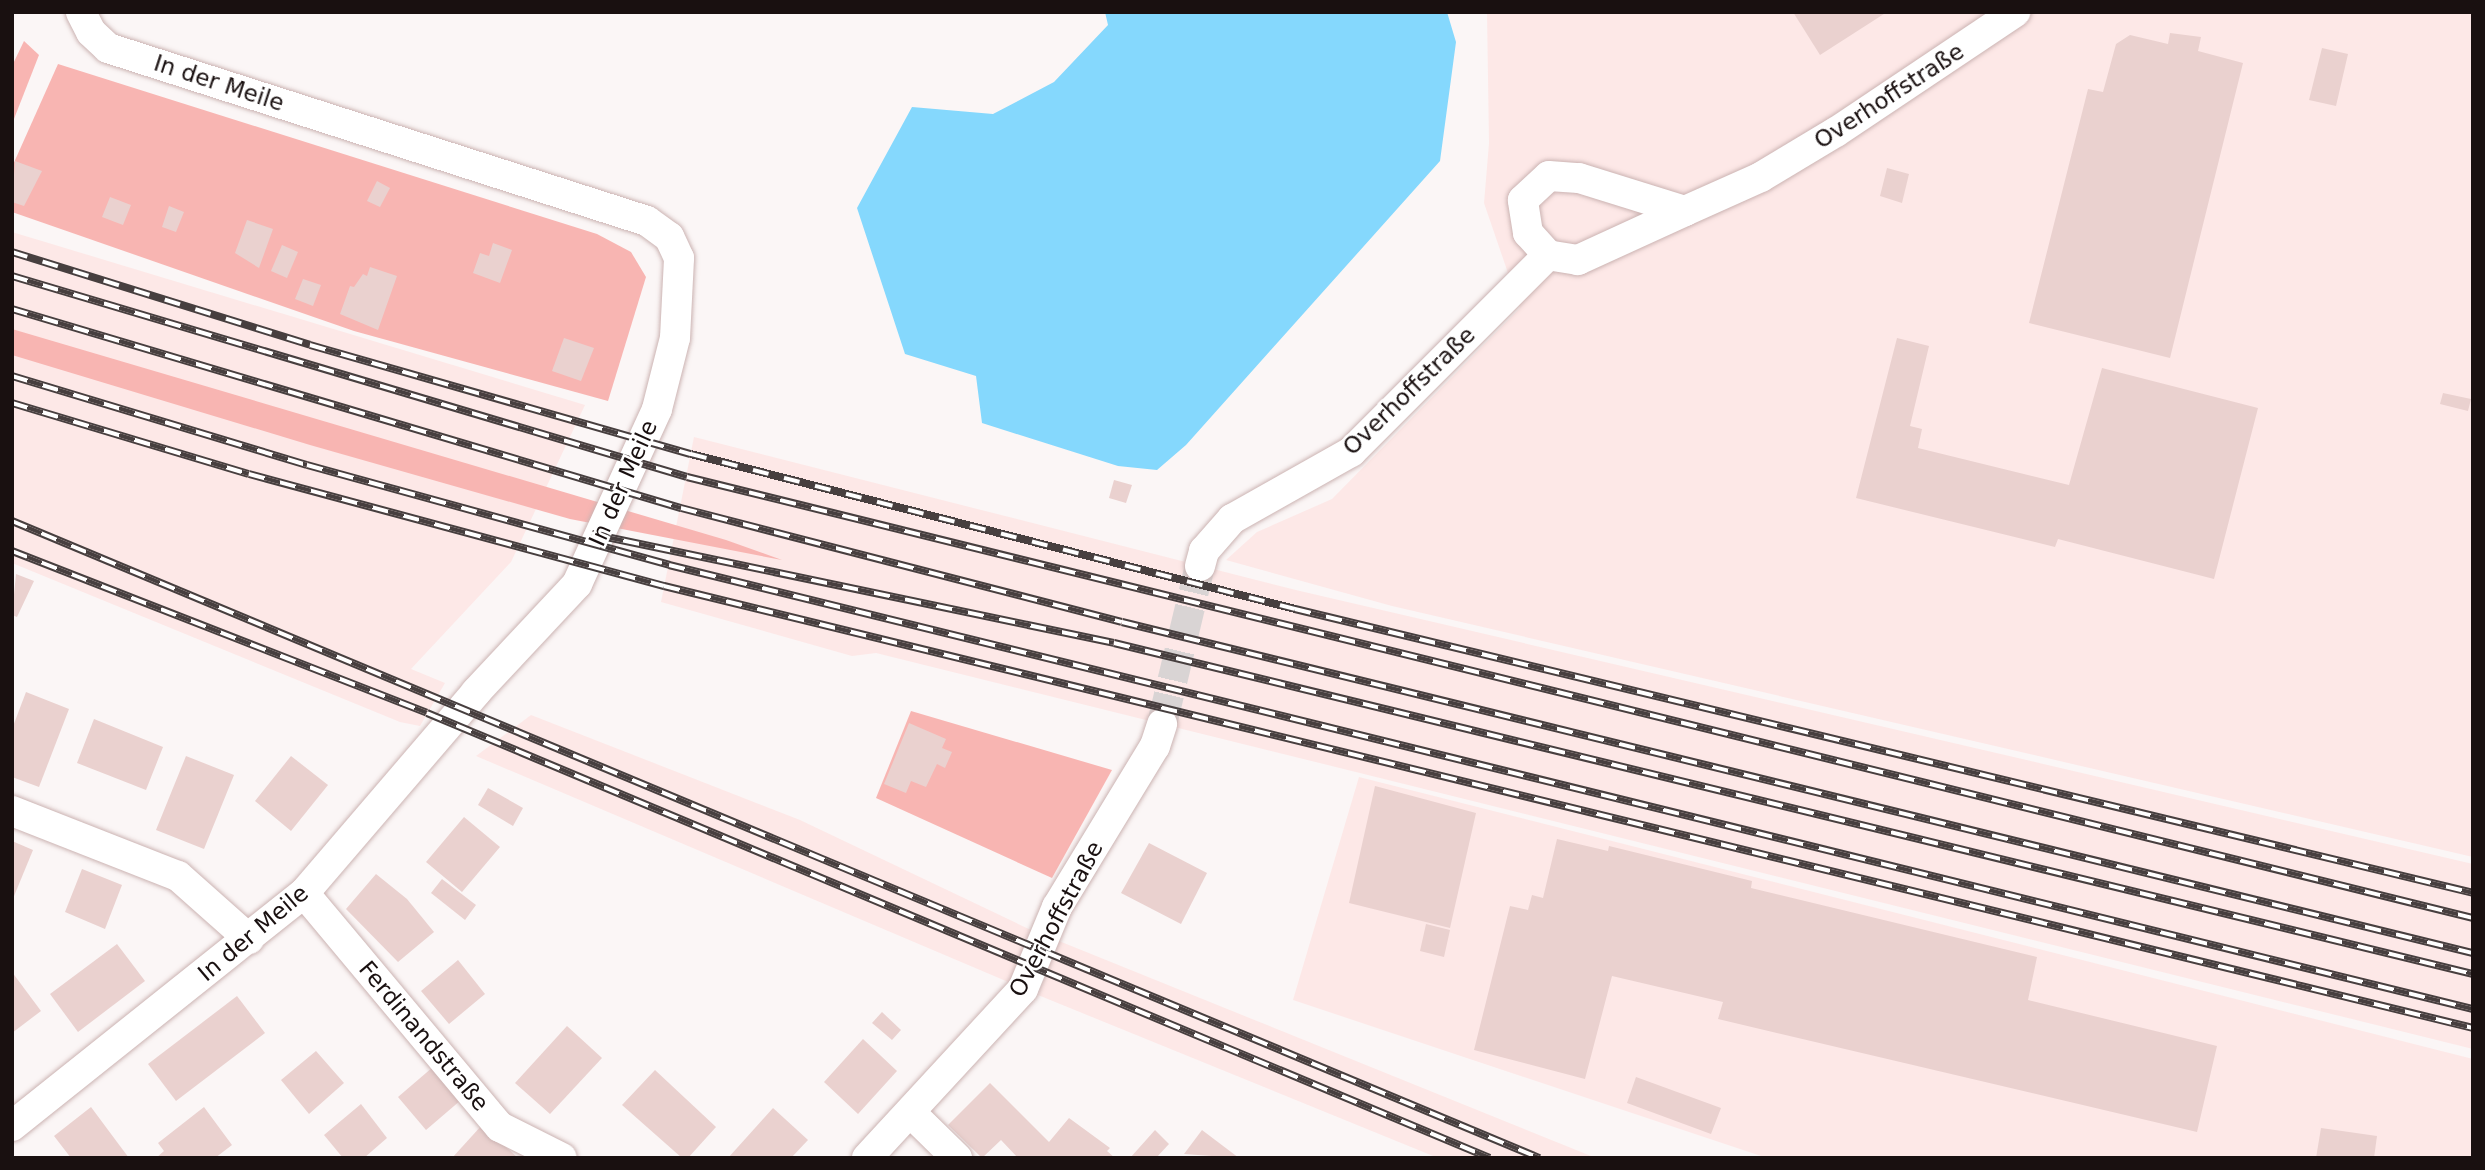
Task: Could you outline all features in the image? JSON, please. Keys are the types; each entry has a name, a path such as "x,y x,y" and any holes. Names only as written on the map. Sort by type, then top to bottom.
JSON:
{"street":[{"name":"In der Meile","path":"12,1126 304,893 475,692 577,584 657,409 675,338 679,258 669,236 646,221 108,48 91,32 82,12"},
{"name":"Overhoffstraße","path":"1200,566 1204,551 1232,519 1351,452 1548,256 1578,260 1761,177 1836,132 2015,12"},
{"path":"1548,256 1528,233 1523,200 1549,176 1579,178 1685,211"},
{"name":"Overhoffstraße","path":"867,1158 1023,989 1056,907 1155,746 1162,724"},
{"path":"12,811 178,876 249,939"},
{"name":"Ferdinandstraße","path":"304,893 500,1127 562,1158"},
{"path":"910,1112 957,1158"}],"shaded area":[{"path":"1487,12 2473,12 2473,857 1392,606 1226,560 1257,532 1332,499 1520,308 1484,203 1489,143"},
{"path":"24,41 39,55 12,124 12,66"},
{"path":"58,64 597,234 631,252 646,277 608,401 354,331 12,212 12,167"},
{"path":"12,232 585,405 511,562 411,669 445,683 420,726 400,722 12,563"},
{"path":"12,329 726,540 782,560 570,519 310,445 12,355"},
{"path":"694,437 1300,591 2473,864 2473,1049 876,653 852,656 661,602"},
{"path":"911,711 1112,770 1052,878 876,798"},
{"path":"531,715 800,820 1033,931 1013,984 476,756"},
{"path":"1359,777 2473,1059 2473,1158 1767,1158 1293,1000"},
{"path":"1059,941 1596,1158 1438,1158 1038,995"}],"water":[{"path":"1105,12 1447,12 1456,42 1440,161 1186,445 1157,470 1118,466 982,423 976,376 905,354 857,208 912,107 993,114 1054,82 1108,25"}],"building":[{"path":"1793,12 1887,12 1820,55"},
{"path":"2170,33 2201,37 2198,51 2243,63 2170,358 2029,323 2088,89 2103,92 2116,44 2130,35 2168,44"},
{"path":"2322,48 2348,54 2336,106 2309,100"},
{"path":"15,161 42,171 24,206 12,202"},
{"path":"1887,168 1909,174 1902,203 1880,196"},
{"path":"377,181 390,188 380,207 367,201"},
{"path":"110,197 131,205 123,225 102,217"},
{"path":"169,206 184,212 176,232 162,227"},
{"path":"247,220 273,229 259,268 235,253"},
{"path":"493,243 512,250 500,283 473,273 480,253 489,256"},
{"path":"282,245 298,252 287,278 271,271"},
{"path":"370,267 397,276 378,330 340,314 350,286 354,287 363,274 367,276"},
{"path":"303,279 321,285 313,306 295,299"},
{"path":"564,338 594,348 581,381 552,371"},
{"path":"1897,338 1929,346 1910,426 1922,429 1918,448 2069,485 2102,368 2258,408 2214,579 2058,539 2055,547 1856,498"},
{"path":"2443,393 2471,399 2468,411 2440,404"},
{"path":"1114,480 1132,485 1126,503 1109,498"},
{"path":"16,574 34,581 17,617 12,615"},
{"path":"26,692 69,709 39,787 12,777 12,729"},
{"path":"94,719 163,747 146,790 77,763"},
{"path":"909,723 946,739 942,748 952,752 945,768 937,764 926,787 911,781 906,793 884,784"},
{"path":"186,756 234,775 204,849 156,830"},
{"path":"291,756 328,785 291,831 255,801"},
{"path":"1375,786 1476,813 1450,928 1349,903"},
{"path":"488,788 523,808 513,826 478,805"},
{"path":"464,817 500,847 462,892 426,862"},
{"path":"1557,839 1608,851 1609,846 1752,881 1751,888 2037,957 2028,1000 2217,1046 2197,1132 1718,1019 1723,1002 1612,976 1585,1079 1474,1050 1510,906 1528,910 1532,895 1543,898"},
{"path":"12,841 33,850 12,901"},
{"path":"1149,843 1207,873 1181,924 1121,893"},
{"path":"82,869 122,885 105,929 65,912"},
{"path":"376,874 407,899 434,932 398,962 346,909"},
{"path":"442,879 476,905 465,920 431,893"},
{"path":"1426,924 1450,930 1444,957 1420,951"},
{"path":"117,944 145,981 78,1032 50,994"},
{"path":"458,960 485,994 449,1024 421,991"},
{"path":"12,972 41,1011 12,1033"},
{"path":"237,996 265,1033 176,1101 148,1064"},
{"path":"882,1012 901,1030 892,1040 872,1023"},
{"path":"567,1026 602,1058 550,1114 515,1083"},
{"path":"863,1039 897,1071 858,1114 824,1082"},
{"path":"316,1051 344,1083 309,1114 281,1080"},
{"path":"433,1067 461,1100 426,1130 398,1097"},
{"path":"655,1070 716,1127 688,1158 682,1158 622,1105"},
{"path":"1636,1077 1721,1108 1711,1134 1627,1103"},
{"path":"990,1083 1049,1142 1069,1118 1110,1148 1107,1151 1115,1158 1018,1158 1001,1140 982,1158 948,1125"},
{"path":"361,1104 387,1138 364,1158 343,1158 324,1135"},
{"path":"91,1107 129,1158 71,1158 54,1136"},
{"path":"204,1107 232,1145 215,1158 156,1158 164,1151 158,1143"},
{"path":"773,1108 808,1140 791,1158 728,1158"},
{"path":"482,1125 518,1158 452,1158"},
{"path":"2321,1128 2377,1136 2374,1158 2316,1158"},
{"path":"1155,1130 1169,1144 1156,1158 1130,1158"},
{"path":"1202,1130 1239,1158 1184,1154"}],"tunnel":[{"path":"1162,724 1200,566"}],"railway":[{"path":"12,252 310,345 691,454 1295,609 2473,893"},
{"path":"12,276 687,477 2473,918"},
{"path":"12,309 681,508 1122,622 2473,953"},
{"path":"12,376 307,465 669,565 2473,1009"},
{"path":"12,403 249,474 664,586 2473,1028"},
{"path":"12,521 1539,1158"},
{"path":"592,534 1114,643 2473,974"},
{"path":"12,551 427,713 1490,1158"}]}
